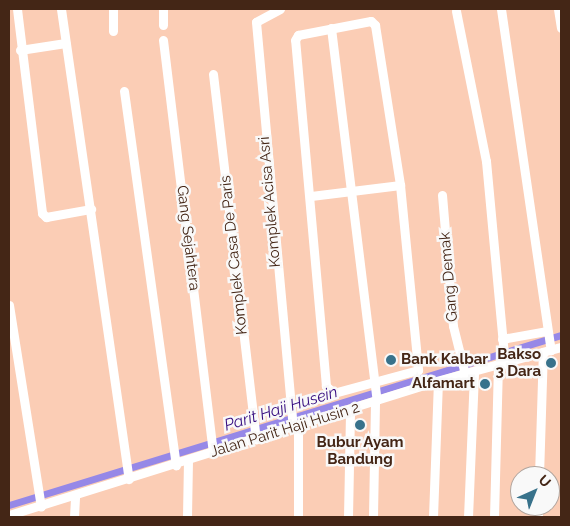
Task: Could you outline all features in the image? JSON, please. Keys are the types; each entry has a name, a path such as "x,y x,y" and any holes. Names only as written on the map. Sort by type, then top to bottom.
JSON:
{"street":[{"path":"17,9 20,50 42,213 46,217 91,209"},
{"path":"61,9 129,477"},
{"path":"113,9 113,31"},
{"path":"163,9 163,25"},
{"name":"Komplek Acisa Asri","path":"280,9 256,22 290,409 294,426"},
{"path":"501,9 513,82 548,343 540,466"},
{"path":"558,9 561,28"},
{"path":"456,11 486,162 502,339 503,359 494,517"},
{"path":"370,21 375,25 400,185 418,370 374,386 334,393 327,390 311,196 295,40 298,35 370,21"},
{"path":"331,28 354,190 376,399 373,517"},
{"name":"Gang Sejahtera","path":"163,40 212,450"},
{"path":"20,50 65,43"},
{"name":"Komplek Casa De Paris","path":"213,74 252,425 255,437"},
{"path":"124,91 176,464"},
{"path":"311,196 400,185"},
{"name":"Gang Demak","path":"442,195 453,326 461,358 468,372 468,517"},
{"path":"9,306 40,498"},
{"path":"502,339 548,343"},
{"name":"Jalan Parit Haji Husin 2","path":"9,515 32,513 40,498 75,496 129,477 188,461 212,450 350,410 376,399 438,382 548,343 561,347"},
{"path":"433,517 438,382"},
{"path":"348,517 350,410"},
{"path":"294,426 298,517"},
{"path":"187,517 188,461"},
{"path":"74,517 75,496"}],"waterway":[{"name":"Parit Haji Husein","path":"9,505 561,335"}],"place":[{"name":"Bank Kalbar","path":"391,360"},
{"name":"Bakso 3 Dara","path":"551,363"},
{"name":"Alfamart","path":"485,384"},
{"name":"Bubur Ayam Bandung","path":"360,425"}]}
